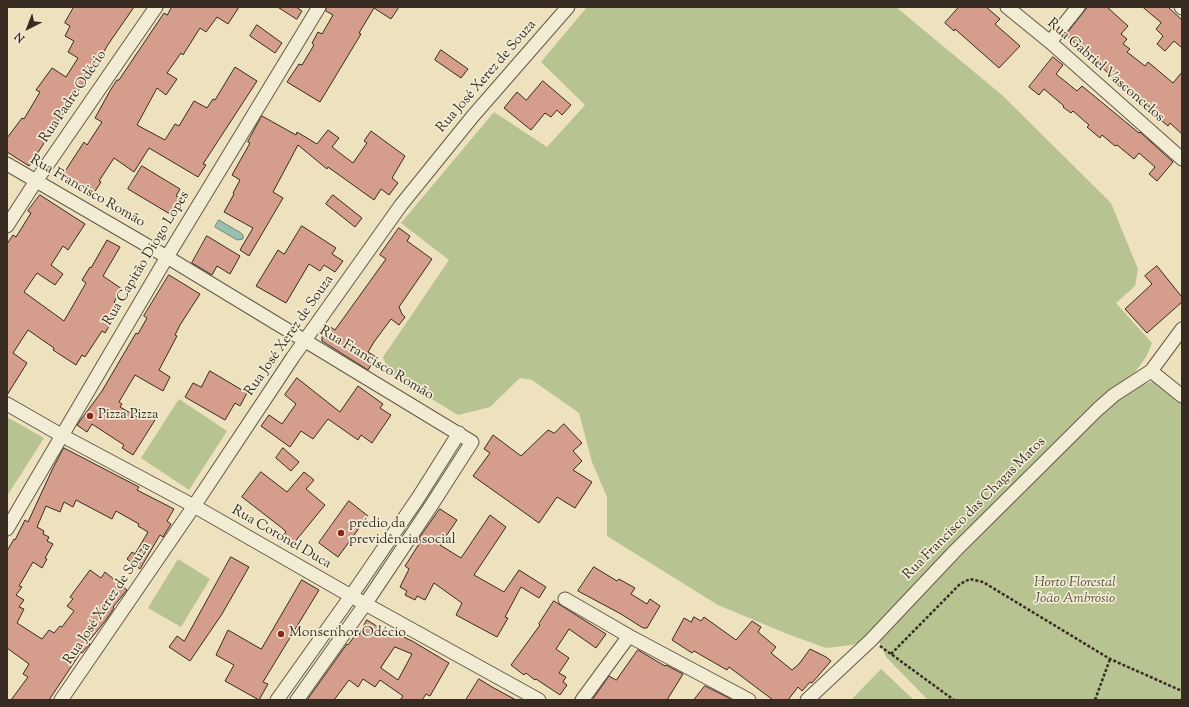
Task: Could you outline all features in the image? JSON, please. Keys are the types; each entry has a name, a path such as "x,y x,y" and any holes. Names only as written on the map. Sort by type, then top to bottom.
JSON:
{"street":[{"name":"Rua Padre Odécio","path":"7,226 36,181 156,7"},
{"name":"Rua Capitão Diogo Lopes","path":"7,529 167,257 319,7"},
{"name":"Rua José Xerez de Souza","path":"61,700 194,506 305,340 401,205 473,116 568,7"},
{"name":"Rua Gabriel Vasconcelos","path":"1007,7 1050,42 1182,159"},
{"path":"1050,42 1078,7"},
{"name":"Rua Francisco Romão","path":"7,164 167,257 472,442 431,506"},
{"name":"Rua Francisco das Chagas Matos","path":"807,700 871,640 955,551 1098,409 1114,395 1151,371 1182,330"},
{"path":"1151,371 1182,396"},
{"name":"Rua Coronel Duca","path":"7,404 61,435 194,506 534,699"},
{"path":"277,700 352,596 418,498 459,433"},
{"path":"288,684 300,696 366,604 431,506 418,498"},
{"path":"565,599 629,636 749,700"},
{"path":"582,700 629,636"}],"path":[{"path":"954,700 891,654 960,584 970,579 982,582 1110,659 1182,691"},
{"path":"1095,700 1110,659"}],"green space":[{"path":"587,7 896,7 1002,95 1111,203 1138,269 1135,286 1116,303 1152,343 1146,357 1133,375 871,640 851,645 826,648 785,633 718,605 607,536 607,497 592,462 579,413 532,380 520,378 490,407 458,415 389,373 383,357 449,260 401,223 494,112 547,147 585,105 541,62"},
{"name":"Horto Florestal João Ambrósio","path":"1153,381 1182,401 1182,700 928,700 886,657 879,641 1006,509 1111,404 1133,388"},
{"path":"179,399 227,431 189,490 141,458"},
{"path":"7,417 44,438 7,496"},
{"path":"178,559 210,579 181,627 148,608"},
{"path":"881,669 914,700 851,700"}],"water":[{"path":"219,220 241,233 243,235 243,239 237,240 215,227"}],"building":[{"path":"74,7 134,7 29,166 7,152 7,138 22,118 24,119 40,92 36,90 52,68 66,77 78,58 68,52 74,41 65,36 70,26 65,23"},
{"path":"172,7 239,7 228,24 217,17 206,32 200,28 183,55 181,53 167,73 177,79 166,95 157,88 137,125 165,140 175,124 179,126 194,101 207,108 213,99 215,100 235,67 257,81 203,164 206,165 198,177 149,148 134,172 114,158 99,181 101,182 92,196 62,176 84,142 87,145 102,122 95,118 111,89 117,80 119,80 164,13 167,15"},
{"path":"278,7 296,7 302,11 297,19"},
{"path":"327,7 399,7 391,19 374,8 359,33 361,34 320,102 287,82 299,64 302,65 314,45 312,43 318,32 322,34 333,15 326,11"},
{"path":"959,7 986,7 1000,19 995,24 1020,46 999,68 955,29 954,31 945,23"},
{"path":"1088,7 1107,7 1128,26 1121,34 1127,39 1123,44 1130,49 1127,52 1145,66 1148,62 1173,83 1182,72 1182,134 1170,123 1168,126 1149,110 1066,35"},
{"path":"1143,7 1168,7 1182,20 1182,48 1174,41 1165,51 1157,44 1163,36 1156,29 1161,23"},
{"path":"257,25 282,43 275,53 250,36"},
{"path":"441,50 468,69 461,78 435,60"},
{"path":"1053,57 1063,65 1056,74 1077,91 1082,86 1139,133 1140,132 1173,162 1157,181 1149,174 1155,167 1139,153 1134,159 1102,135 1100,138 1087,127 1089,125 1073,111 1071,113 1063,107 1064,106 1044,89 1039,95 1029,87"},
{"path":"543,81 571,105 562,115 557,110 551,117 545,113 531,130 504,108 517,92 526,100"},
{"path":"262,116 296,135 297,132 317,144 328,130 339,138 332,147 353,163 367,143 364,141 371,131 405,156 392,178 398,183 389,195 381,189 374,200 328,167 327,169 298,145 273,192 283,198 249,256 240,250 253,228 224,212 240,180 232,175 250,143 248,142"},
{"path":"142,166 180,189 176,196 184,201 175,217 128,189"},
{"path":"40,195 85,224 68,250 63,246 51,265 63,274 55,285 37,273 24,292 64,321 86,283 82,280 90,267 91,268 107,240 120,247 103,276 122,289 114,302 118,305 110,316 114,318 105,333 102,331 85,357 82,355 76,365 53,350 54,348 28,330 13,353 27,363 7,395 7,244 13,235 16,237 31,213 28,211"},
{"path":"333,195 362,218 355,227 326,204"},
{"path":"302,226 336,248 332,254 343,261 335,272 324,265 320,271 309,264 286,303 256,286 278,250 284,254"},
{"path":"399,228 410,236 407,241 432,259 399,307 405,317 399,325 391,319 368,352 376,357 368,370 322,341 322,337 329,326 335,330 386,259 380,255"},
{"path":"207,236 240,256 230,274 217,266 212,275 192,263"},
{"path":"1157,266 1182,297 1182,302 1147,333 1125,309 1152,284 1145,276"},
{"path":"169,275 200,294 180,325 175,335 177,336 159,370 170,377 163,391 135,375 119,402 122,404 120,407 141,419 144,413 155,420 133,455 122,448 124,445 92,424 87,432 77,425 102,391 136,333 138,334 147,318 144,316"},
{"path":"210,371 247,393 240,406 235,403 225,420 185,397 193,383 201,387"},
{"path":"297,378 340,412 358,386 383,404 380,408 391,415 372,443 361,435 358,440 328,419 313,439 301,431 290,447 261,426 269,415 282,424 296,404 285,395"},
{"path":"564,424 582,443 573,451 582,461 573,470 592,482 575,508 557,497 539,523 473,476 490,453 484,449 493,435 521,456 548,430 554,433"},
{"path":"64,448 139,487 137,490 174,509 167,521 171,524 163,537 160,535 140,569 127,559 132,552 135,554 148,532 138,526 139,524 116,511 112,519 76,500 73,507 64,502 60,512 46,506 37,527 44,531 43,534 49,537 47,541 53,544 45,558 47,559 42,568 33,562 19,586 22,587 16,595 24,600 19,607 24,609 17,623 42,639 49,630 54,633 60,626 62,627 74,611 67,606 73,599 70,597 90,570 101,578 105,572 127,590 113,607 114,608 106,620 88,642 90,644 82,653 81,652 49,700 11,700 28,677 23,674 29,664 7,648 7,551 14,539 15,540 25,520 28,522"},
{"path":"283,448 299,462 291,471 276,458"},
{"path":"261,472 287,492 304,472 314,480 306,489 325,505 293,544 283,536 286,532 282,528 242,497"},
{"name":"prédio da previdência social","path":"349,501 368,516 338,557 319,543"},
{"path":"440,509 457,520 440,545 461,558 490,515 506,527 474,575 504,592 519,570 546,587 539,598 521,587 505,617 508,618 497,637 456,615 462,603 434,583 425,600 417,596 415,600 405,595 407,591 400,587 409,569 405,566 421,541 419,539"},
{"path":"231,557 249,567 222,614 190,661 169,647 177,636 184,641"},
{"path":"594,567 617,581 619,579 635,588 631,594 647,604 650,599 660,606 647,628 643,628 621,614 578,591"},
{"path":"302,580 319,590 263,682 268,684 259,700 225,681 234,665 216,655 228,630 261,649"},
{"path":"554,601 606,634 596,648 569,629 556,649 569,658 559,673 566,677 563,682 567,685 560,695 526,673 524,675 511,665 540,625 539,624"},
{"path":"694,617 701,621 704,617 736,640 752,621 761,627 758,632 776,647 771,653 792,670 799,664 810,649 831,661 812,683 810,682 802,691 798,687 788,700 773,700 729,667 727,670 694,651 692,653 672,640 684,618 691,622"},
{"path":"367,620 391,635 393,632 412,641 449,663 430,696 426,694 422,700 400,700 403,696 380,680 375,687 363,679 358,687 349,680 334,700 307,700 347,644 348,645 356,634 358,636","holes":["395,647 412,654 398,680 381,668"]},
{"path":"638,650 665,666 666,665 683,674 667,700 592,700 609,676 616,680"},
{"path":"479,679 492,687 516,700 466,700"},
{"path":"705,686 729,698 731,700 694,700"}],"place":[{"name":"Pizza Pizza","path":"90,416"},
{"name":"prédio da previdência social","path":"341,533"},
{"name":"Monsenhor Odécio","path":"281,634"}]}
